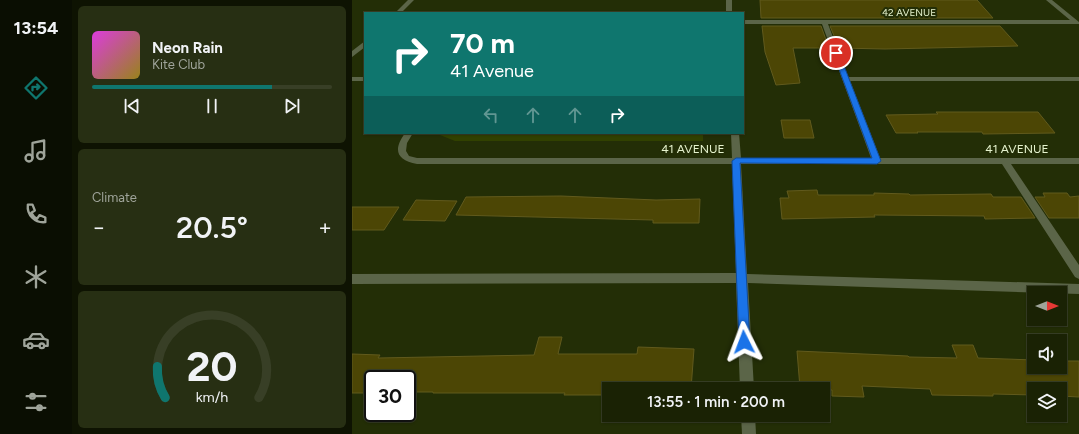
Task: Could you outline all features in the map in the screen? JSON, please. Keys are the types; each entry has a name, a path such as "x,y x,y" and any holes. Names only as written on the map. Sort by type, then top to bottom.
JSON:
{"street":[{"path":"399,12 412,0"},
{"path":"729,0 729,12"},
{"path":"1049,0 1077,24"},
{"name":"42 AVENUE","path":"744,22 1077,24"},
{"path":"824,22 877,161"},
{"path":"352,55 364,44"},
{"path":"352,79 364,79"},
{"path":"846,79 1079,79"},
{"name":"41 AVENUE","path":"408,134 401,146 404,157 409,160 428,162 1079,161"},
{"path":"735,134 747,382"},
{"path":"1005,161 1079,274"},
{"path":"352,279 741,278 1079,289"},
{"path":"748,422 749,434"}],"green space":[{"path":"438,134 703,134 703,141 455,141"}],"building":[{"path":"760,0 977,0 993,18 761,18"},
{"path":"762,26 821,26 829,48 793,48 800,83 776,85 765,52"},
{"path":"830,26 1000,26 1018,46 885,49 839,48"},
{"path":"936,112 1038,112 1055,133 896,133 886,115 938,114"},
{"path":"781,120 810,120 814,138 784,138"},
{"path":"817,190 818,195 874,195 874,193 910,195 991,194 993,197 1021,197 1035,218 985,219 984,216 874,215 875,217 782,219 780,198 789,198 787,191"},
{"path":"1043,193 1067,193 1070,197 1079,196 1079,218 1049,218 1035,197 1045,197"},
{"path":"561,196 656,200 700,199 699,223 653,223 653,220 456,215 466,197"},
{"path":"416,200 457,201 445,221 403,220"},
{"path":"352,207 399,207 384,230 352,230"},
{"path":"539,337 562,337 558,354 637,354 638,347 694,349 692,382 602,382 602,395 564,395 565,393 416,392 416,370 364,370 364,393 352,393 352,354 380,355 378,358 534,355"},
{"path":"952,345 973,345 978,358 1027,360 1027,374 1067,374 1067,361 1079,361 1079,397 1067,396 1067,382 1027,382 1027,395 932,395 930,389 862,386 864,397 832,396 830,382 800,382 797,351 909,357 957,358"}],"route":[{"path":"744,342 736,161 877,161 836,53"}]}
